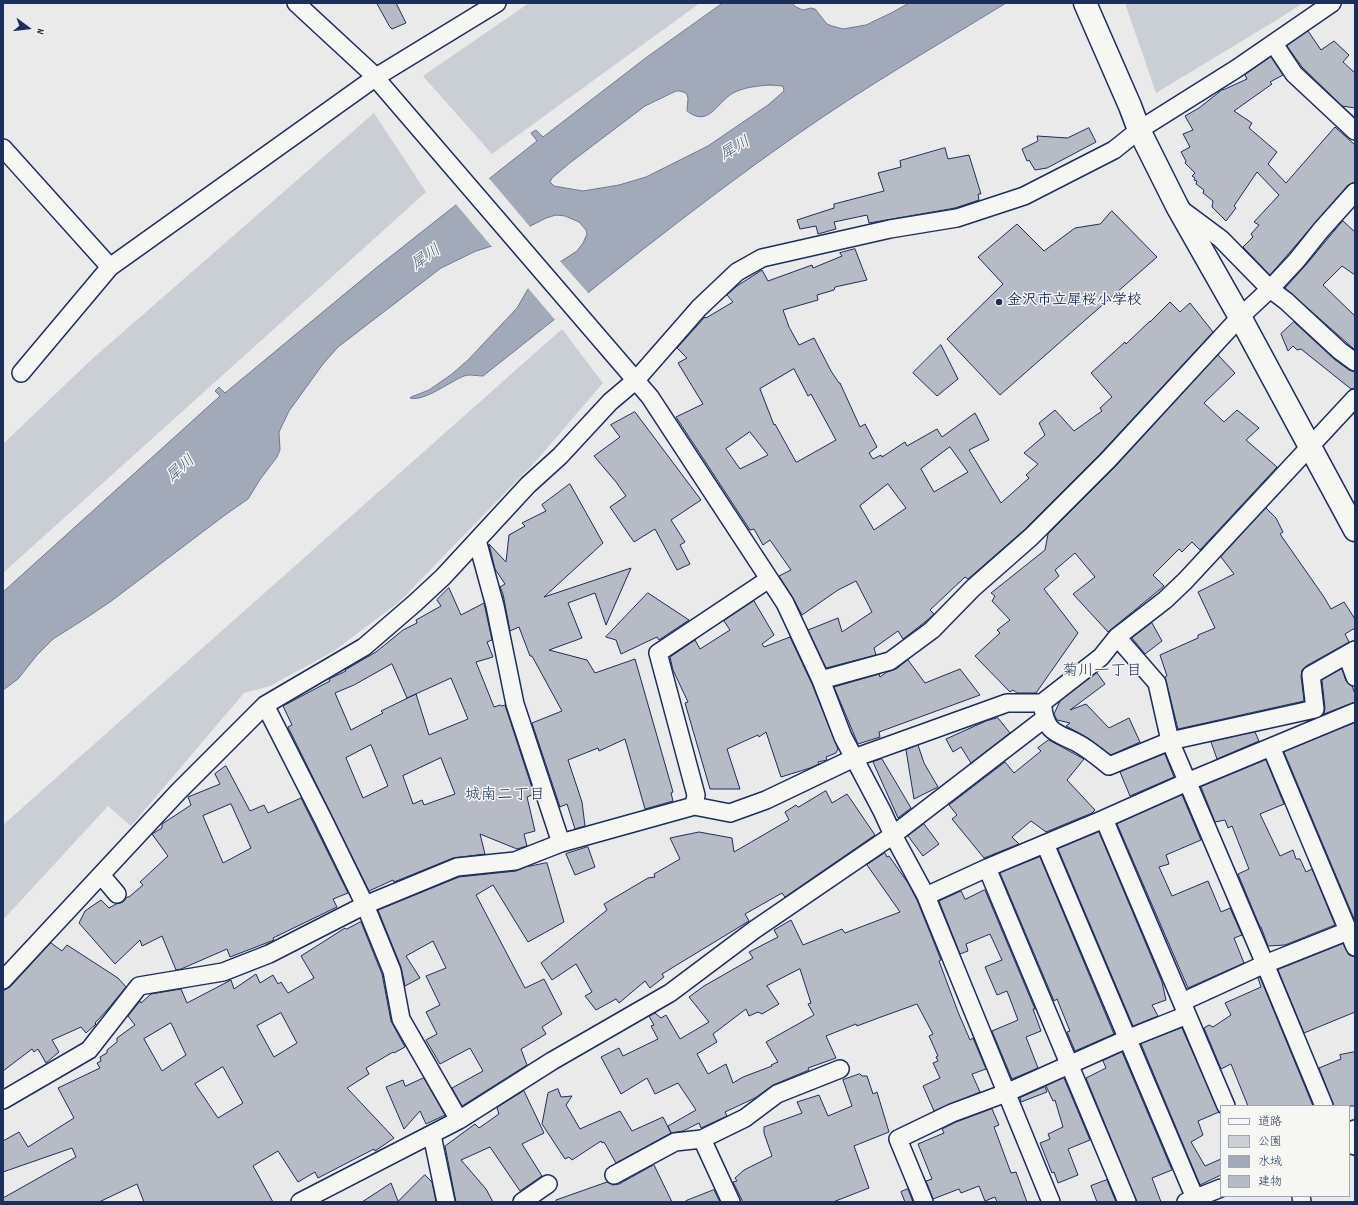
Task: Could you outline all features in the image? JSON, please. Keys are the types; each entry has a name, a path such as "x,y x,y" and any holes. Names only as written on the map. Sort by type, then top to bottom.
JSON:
{"street":[{"path":"296,3 378,80 634,377 650,397 785,603 821,680 843,737 882,810 892,835 926,896 1051,1202"},
{"path":"21,373 110,267 378,80 497,3"},
{"path":"1085,3 1139,130 1177,206 1240,317 1355,530"},
{"path":"3,980 178,792 265,705 364,647 437,582 528,485 560,456 703,304 737,272 762,258 890,229 957,218 1024,196 1114,150 1139,130 1274,44 1332,3"},
{"path":"1274,44 1294,74 1355,131"},
{"path":"3,148 110,267"},
{"path":"821,680 890,661 932,630 973,588 1031,537 1108,460 1240,317 1270,289 1355,192"},
{"path":"1177,206 1221,239 1270,289 1286,301 1340,351 1355,362"},
{"path":"300,1202 459,1120 552,1061 670,993 754,930 892,835 1043,711 1101,657 1118,637 1165,600 1185,581 1355,398"},
{"path":"477,540 496,606 515,704 561,843"},
{"path":"694,806 696,795 658,653 769,579"},
{"path":"1118,637 1157,684 1170,741 1324,1105"},
{"path":"3,1100 89,1050 139,986 223,972 269,954 365,905 457,867 514,861 561,843 694,806 730,813 766,800 854,758 1007,703 1043,711 1056,734 1080,744 1109,766 1170,741 1315,709 1311,675 1351,652 1355,677"},
{"path":"265,705 323,818 365,905 392,970 401,1019 459,1120"},
{"path":"926,896 987,868 1104,819 1187,782 1355,712"},
{"path":"1271,747 1355,947"},
{"path":"1104,819 1226,1105"},
{"path":"1045,844 1127,1039 1197,1199 1220,1188"},
{"path":"987,868 1069,1066 1128,1202"},
{"path":"101,875 117,894"},
{"path":"924,1202 898,1139 952,1114 1069,1066 1127,1039 1265,964 1348,931"},
{"path":"614,1175 675,1142 702,1139 745,1118 777,1094 840,1070"},
{"path":"432,1135 446,1202"},
{"path":"702,1139 731,1202"},
{"path":"522,1202 548,1184"}],"green space":[{"path":"529,3 700,3 492,154 423,76"},
{"path":"1125,3 1303,3 1156,93"},
{"path":"374,113 426,192 3,573 3,444 91,360"},
{"path":"562,329 603,383 536,461 399,602 334,651 270,686 244,693 131,826 108,806 3,920 3,825"}],"water":[{"name":"犀川","path":"723,3 792,3 796,7 803,10 811,8 815,9 827,24 843,29 866,25 909,3 1006,3 849,100 757,163 717,192 483,376 466,375 423,397 410,398 429,390 452,374 468,360 517,308 528,289 560,262 577,251 587,234 586,230 579,222 565,216 556,215 546,218 492,246 476,251 441,268 338,347 323,364 289,411 279,432 280,450 277,457 261,478 248,499 110,602 53,639 37,655 18,679 3,690 3,592 220,396 215,391 219,387 225,393 376,268 537,141 531,133 536,130 543,137 647,57","holes":["760,86 783,86 784,91 768,105 708,146 646,177 619,185 583,191 554,186 550,182 552,178 571,162 645,106 676,91 686,93 688,98 687,111 695,116 701,117 712,112 727,97 738,91"]}],"pier":[{"path":"488,177 531,228 493,248 455,203"},
{"path":"559,260 589,294 556,321 527,287"}],"building":[{"path":"377,3 396,3 406,23 392,29"},
{"path":"1308,31 1321,50 1334,41 1349,55 1343,62 1355,73 1355,108 1342,106 1302,67 1287,46"},
{"path":"1271,57 1283,75 1270,82 1272,84 1234,111 1252,123 1249,128 1277,152 1268,164 1286,183 1335,127 1355,145 1355,182 1348,185 1270,275 1243,247 1253,237 1251,234 1259,225 1254,222 1279,195 1257,172 1234,206 1236,208 1226,221 1212,207 1213,201 1203,193 1204,190 1196,184 1197,181 1194,180 1195,178 1192,176 1195,173 1185,163 1186,161 1181,152 1190,147 1183,134 1193,130 1185,116 1199,108 1223,89 1247,79 1245,75"},
{"path":"1089,128 1096,142 1047,168 1035,170 1029,160 1027,161 1022,149 1038,141 1037,136 1067,138"},
{"path":"945,148 948,159 969,155 981,194 978,194 979,200 955,208 869,223 867,215 834,222 836,229 818,234 816,226 800,229 797,220 834,208 834,204 884,191 878,173 901,167 900,161"},
{"path":"1112,211 1157,257 1000,395 947,339 1003,284 978,257 1017,224 1044,251 1075,228 1100,224"},
{"path":"1343,221 1355,232 1355,275 1342,266 1323,285 1355,316 1355,350 1285,288"},
{"path":"855,249 867,280 835,287 834,290 817,295 818,300 783,310 789,327 799,345 814,338 831,371 840,383 860,427 865,424 877,447 869,453 873,459 881,455 882,457 905,442 907,446 937,429 942,437 975,413 989,440 969,450 1001,503 1029,478 1026,475 1038,464 1024,453 1045,435 1039,423 1055,410 1074,431 1102,411 1100,408 1112,397 1091,373 1125,342 1126,344 1170,302 1180,312 1190,303 1213,332 1101,453 1024,530 968,579 965,577 930,610 934,614 925,622 903,639 898,631 874,648 876,655 826,668 808,630 838,618 842,632 872,612 856,581 838,590 802,615 779,576 791,570 770,540 763,545 754,529 750,530 676,417 703,404 678,363 687,358 677,348 705,317 706,318 733,302 727,295 737,286 762,270 768,281 812,265 813,268 842,256 840,253","holes":["794,369 808,396 811,394 836,440 796,462 775,424 774,425 760,389","750,432 768,455 740,469 726,449","950,447 968,472 934,492 921,469","888,484 906,508 874,530 860,506"]},
{"path":"1294,322 1334,359 1349,370 1355,372 1355,388 1351,389 1301,349 1297,350 1293,346 1288,351 1281,334"},
{"path":"941,345 958,379 937,396 913,373"},
{"path":"1218,355 1235,373 1204,403 1224,422 1237,410 1259,428 1246,440 1277,467 1200,550 1192,542 1182,552 1179,549 1153,575 1164,586 1108,632 1073,594 1095,577 1075,553 1055,570 1059,576 1044,589 1078,633 1036,693 1017,693 1013,690 1010,692 975,656 1000,633 997,630 1010,620 992,601 995,596 991,593 1045,550 1048,534 1115,467"},
{"path":"635,412 701,500 671,520 685,542 680,545 690,564 677,570 655,529 634,542 610,507 626,496 594,456 620,437 611,425"},
{"path":"570,484 603,543 544,597 631,568 606,625 595,593 568,603 582,638 549,650 587,660 595,673 635,659 673,792 671,793 673,801 645,809 625,739 599,751 598,748 568,760 582,802 585,826 575,829 567,804 560,807 532,723 562,711 532,656 530,656 519,627 510,631 503,594 500,587 505,584 495,569 489,544 506,562 509,535 525,526 522,523 546,511 542,505"},
{"path":"1266,508 1276,518 1283,532 1280,534 1331,609 1344,602 1355,619 1355,628 1345,634 1349,642 1306,666 1302,670 1301,676 1304,701 1178,729 1165,677 1167,676 1160,655 1198,638 1198,635 1215,628 1198,592 1234,574 1221,557"},
{"path":"449,588 461,615 484,603 492,640 487,642 493,657 476,662 494,707 505,705 534,794 527,797 535,831 524,834 527,846 517,849 480,834 485,854 453,858 394,882 393,880 369,891 288,727 292,725 283,706 330,681 329,679 346,671 345,670 376,652 403,630 417,623 416,620 441,606 437,600","holes":["392,664 407,698 451,678 468,719 429,735 416,694 381,711 383,713 351,730 335,693 354,685","371,745 388,786 363,798 346,758","441,758 455,794 424,805 422,800 413,804 403,776"]},
{"path":"648,593 689,620 659,640 657,637 621,654 616,640 606,637"},
{"path":"754,601 774,635 762,644 764,647 790,637 812,684 838,749 836,753 826,757 827,760 818,762 819,764 781,777 766,732 759,737 758,735 727,749 740,789 710,789 685,703 688,702 673,670 670,657 695,640 700,649 730,630 724,621"},
{"path":"1152,623 1162,641 1145,654 1132,638"},
{"path":"908,660 925,683 960,669 980,695 879,732 880,737 858,744 834,687 879,674 880,677 887,672 896,669"},
{"path":"1342,669 1346,681 1352,686 1355,694 1355,702 1324,714 1325,708 1322,680"},
{"path":"1097,673 1105,684 1070,710 1086,704 1109,728 1129,718 1140,742 1111,755 1088,738 1066,726 1070,723 1057,720 1054,714 1060,701"},
{"path":"998,718 1010,733 971,763 961,747 953,752 946,739 986,721"},
{"path":"1355,723 1355,921 1284,752"},
{"path":"1255,732 1259,741 1217,759 1211,742"},
{"path":"1049,740 1084,759 1067,780 1095,810 1092,813 1046,832 1031,821 1012,837 1019,844 984,858 952,819 957,815 949,805 1005,762 1014,773 1041,751 1038,748"},
{"path":"918,745 924,763 938,787 914,799 906,750"},
{"path":"1165,754 1174,777 1130,796 1120,772"},
{"path":"882,759 911,808 898,818 873,762"},
{"path":"1266,760 1284,804 1260,814 1280,856 1293,850 1296,859 1300,859 1306,872 1312,869 1335,925 1285,945 1268,946 1238,874 1249,869 1232,826 1228,828 1225,820 1215,822 1201,787"},
{"path":"226,766 250,811 264,805 268,813 301,798 348,893 333,899 337,907 273,938 274,940 230,957 227,949 176,970 162,936 142,946 140,940 115,964 79,923 85,911 101,900 109,908 123,902 127,897 143,885 140,882 168,856 152,834 162,828 162,824 191,805 188,797 220,784 215,774","holes":["231,804 251,848 223,863 203,816"]},
{"path":"826,791 832,803 847,794 875,835 785,897 782,893 745,914 749,921 662,974 664,977 650,988 645,981 619,1003 616,999 596,1010 585,996 592,992 576,964 552,980 541,963 607,910 604,904 648,878 655,877 654,874 680,859 670,838 699,832 732,838 734,852 789,820 785,812 796,805 798,807"},
{"path":"1182,795 1201,840 1166,855 1169,864 1159,867 1172,896 1208,881 1221,912 1230,908 1242,935 1234,938 1244,963 1188,988 1117,824"},
{"path":"924,824 939,844 923,856 908,836"},
{"path":"1099,832 1162,982 1166,1000 1152,1005 1158,1016 1133,1026 1058,849"},
{"path":"588,847 595,867 575,875 566,854"},
{"path":"885,853 887,857 889,856 908,883 917,900 941,960 939,961 958,1012 970,1040 973,1038 986,1069 972,1074 980,1092 934,1111 923,1086 940,1078 933,1063 938,1061 936,1057 938,1056 929,1036 933,1034 917,1004 857,1026 856,1024 826,1036 836,1058 808,1068 809,1070 773,1085 755,1098 725,1112 727,1116 701,1128 699,1123 683,1131 671,1133 668,1126 696,1110 678,1083 655,1094 647,1078 621,1094 601,1057 619,1048 623,1056 658,1039 651,1026 654,1025 649,1016 655,1013 661,1018 666,1015 680,1039 709,1022 689,997 704,986 753,958 749,952 778,937 774,930 791,920 803,945 842,929 845,933 900,912 867,865","holes":["800,969 811,1003 808,1004 814,1015 766,1042 778,1062 771,1065 772,1066 743,1077 733,1083 726,1064 708,1074 697,1054 717,1042 713,1034 746,1009 749,1016 758,1012 762,1014 779,1004 767,986"]},
{"path":"1040,857 1114,1034 1075,1051 1067,1032 1070,1031 1057,999 1054,1001 1000,873"},
{"path":"547,863 564,922 528,942 493,885 476,895 525,988 544,979 562,1014 542,1027 546,1034 521,1049 527,1065 462,1106 452,1088 483,1071 470,1048 440,1064 426,1040 437,1034 426,1012 440,1005 426,976 446,968 433,941 406,956 420,978 405,986 401,967 378,910 459,877 516,871 526,867"},
{"path":"985,890 1035,1009 1033,1009 1041,1031 1026,1037 1038,1068 1012,1079 992,1031 1018,1020 1007,991 997,995 985,967 1002,960 990,934 966,944 968,951 960,954 939,901 961,891 965,899"},
{"path":"361,922 382,974 391,1021 405,1047 394,1053 393,1052 366,1068 369,1074 347,1088 394,1138 375,1151 374,1149 318,1178 315,1172 298,1182 278,1151 253,1166 273,1202 144,1202 137,1184 99,1202 3,1202 3,1198 76,1157 72,1148 3,1172 3,1141 19,1132 28,1147 74,1118 58,1088 100,1068 97,1063 101,1061 100,1057 107,1053 107,1050 117,1042 117,1038 135,1025 128,1016 140,1001 141,1003 151,994 181,989 187,1003 231,980 234,989 256,974 260,983 273,975 278,984 281,982 288,993 314,978 301,956 345,928 346,929","holes":["281,1013 297,1043 274,1057 257,1026","171,1023 186,1055 162,1071 144,1039","223,1067 243,1103 218,1118 195,1084"]},
{"path":"51,943 62,951 67,945 118,978 126,987 95,1023 96,1024 86,1033 81,1027 52,1040 59,1052 46,1063 38,1049 34,1052 32,1049 3,1071 3,991 10,987"},
{"path":"1343,944 1349,955 1355,957 1355,1012 1304,1033 1278,970"},
{"path":"1260,977 1313,1105 1248,1105 1231,1064 1221,1069 1204,1028 1209,1025 1213,1027 1231,1015 1225,1003 1261,987 1258,978"},
{"path":"1182,1028 1219,1112 1198,1121 1203,1135 1191,1142 1205,1166 1220,1159 1220,1175 1200,1185 1141,1044"},
{"path":"1122,1052 1172,1170 1152,1178 1161,1202 1137,1202 1086,1078 1106,1068 1103,1061"},
{"path":"1355,1052 1355,1106 1334,1105 1319,1068 1341,1059 1340,1055"},
{"path":"860,1074 862,1076 867,1076 873,1094 877,1092 889,1132 854,1146 869,1188 833,1202 743,1202 733,1182 737,1181 735,1178 744,1170 772,1156 764,1133 764,1127 802,1113 797,1102 819,1095 828,1116 852,1106 843,1080"},
{"path":"424,1078 445,1115 426,1124 420,1111 404,1129 386,1087 403,1080 405,1086"},
{"path":"1064,1078 1090,1140 1068,1149 1078,1175 1058,1183 1054,1172 1052,1173 1040,1143 1050,1139 1048,1134 1063,1127 1055,1100 1053,1101 1046,1086"},
{"path":"1045,1087 1047,1092 1021,1102 1020,1098"},
{"path":"558,1089 561,1097 572,1096 566,1105 580,1129 620,1111 632,1131 663,1117 671,1133 616,1163 604,1142 602,1143 601,1141 572,1160 569,1157 565,1159 542,1124 548,1093"},
{"path":"524,1091 544,1133 522,1144 542,1176 520,1191 490,1147 461,1160 486,1189 493,1202 456,1202 445,1146 475,1124 479,1128 499,1114 497,1108"},
{"path":"992,1109 999,1125 994,1127 1011,1173 1016,1172 1027,1202 997,1202 995,1197 985,1201 979,1186 961,1193 959,1189 933,1199 926,1181 932,1179 918,1144 944,1133 942,1129 956,1122"},
{"path":"654,1165 672,1202 556,1202 556,1200 607,1182 613,1185 619,1184"},
{"path":"425,1175 432,1182 436,1202 362,1202 391,1183 398,1201"},
{"path":"1107,1180 1116,1202 1097,1202 1091,1186"},
{"path":"908,1189 913,1202 905,1202 901,1192"},
{"path":"714,1190 720,1202 686,1202 686,1201"}],"place":[{"name":"金沢市立犀桜小学校","path":"999,302"}],"district":[{"name":"菊川一丁目","path":"1102,673"},
{"name":"城南二丁目","path":"505,797"}]}
